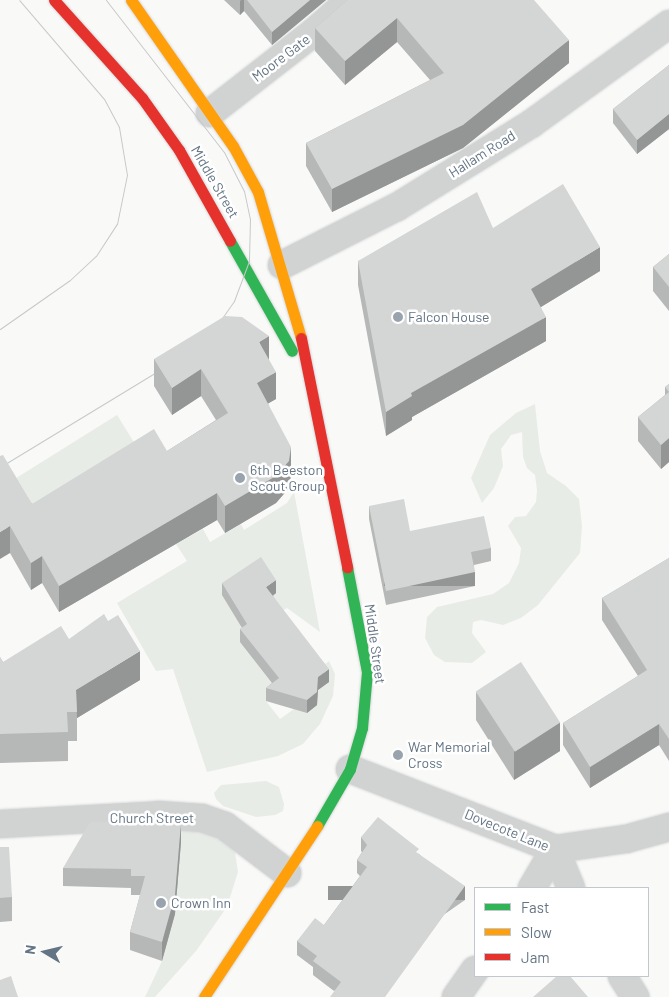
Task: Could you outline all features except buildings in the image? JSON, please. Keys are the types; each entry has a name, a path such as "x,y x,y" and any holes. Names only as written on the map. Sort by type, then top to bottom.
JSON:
{"main road":[{"name":"Middle Street","path":"54,0 142,98 180,150 284,333 315,403"},
{"name":"Middle Street","path":"131,0 248,169 258,192 282,265 315,403 367,672 364,720 350,769 336,798 204,997"},
{"path":"258,192 258,213 273,254 278,280 274,293 266,302"}],"street":[{"name":"Moore Gate","path":"210,113 314,32 350,0"},
{"name":"Hallam Road","path":"282,265 397,207 530,124 669,24"},
{"name":"Dovecote Lane","path":"350,769 555,849 626,839 669,827"},
{"name":"Church Street","path":"0,824 159,815 202,818 225,826 287,873"},
{"path":"533,887 555,849"},
{"path":"555,849 571,887"},
{"path":"456,997 474,971"},
{"path":"623,977 635,997"}],"shaded area":[{"path":"535,404 540,451 547,473 566,486 579,499 582,526 580,553 538,605 521,618 503,625 481,620 473,622 472,633 486,652 472,663 445,662 434,655 425,638 427,617 437,607 493,594 509,583 519,563 521,548 508,526 515,517 526,516 536,502 537,490 535,475 527,468 523,457 522,432 511,435 501,449 503,466 494,488 482,503 471,478 490,435 516,413"},
{"path":"117,415 140,452 28,522 5,485"},
{"path":"294,492 320,632 287,608 277,614 279,691 266,701 280,719 294,709 317,705 318,690 329,682 320,668 329,661 335,674 333,696 320,724 303,744 278,756 207,772 173,669 156,671 117,603 187,561 176,544 203,529 210,542 241,524 244,530 287,503"},
{"path":"266,781 279,787 284,804 283,811 275,815 256,817 223,806 216,799 214,793 221,785"},
{"path":"181,827 195,828 223,839 235,852 238,872 227,907 196,951 155,997 145,997 162,961 175,914"}],"tram line":[{"path":"0,329 70,280 96,256 117,224 127,175 119,127 104,99 19,0"},
{"path":"106,0 224,152 244,191 250,219 249,261 234,301 215,328"},
{"path":"0,467 166,366"}],"traffic: fast":[{"path":"230,241 292,351"},
{"path":"317,826 350,769 362,728 367,672 347,567"}],"traffic: slow":[{"path":"131,0 233,146 258,192 301,338"},
{"path":"204,997 317,826"}],"traffic: jam":[{"path":"54,0 142,98 179,150 230,241"},
{"path":"301,338 347,567"}],"place":[{"name":"Falcon House","path":"398,317"},
{"name":"6th Beeston Scout Group","path":"240,478"},
{"name":"War Memorial Cross","path":"398,755"},
{"name":"Crown Inn","path":"161,903"}]}
